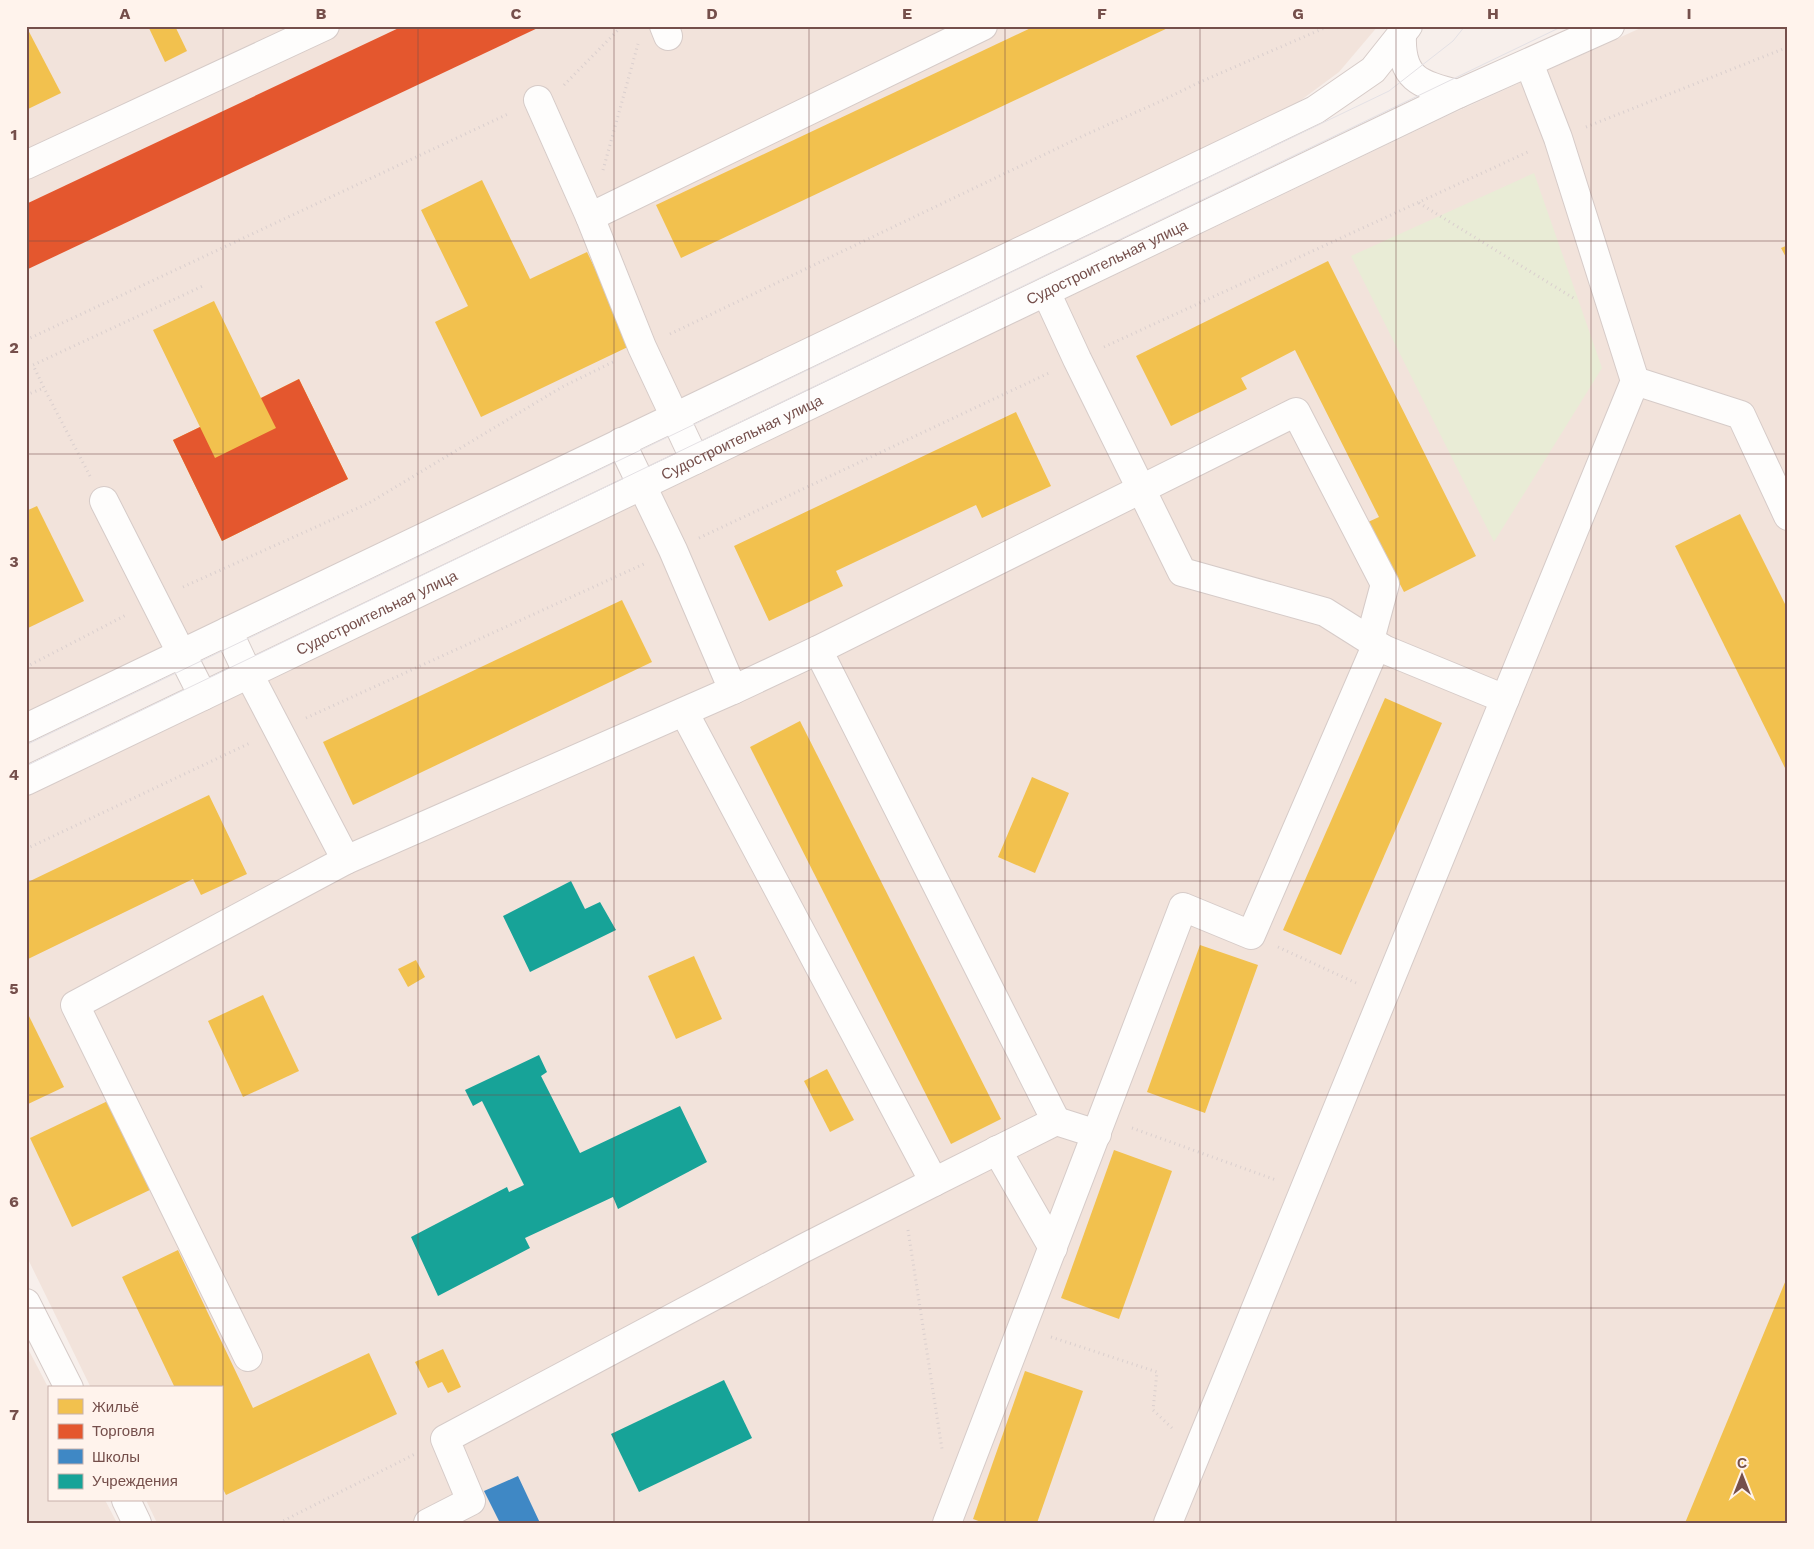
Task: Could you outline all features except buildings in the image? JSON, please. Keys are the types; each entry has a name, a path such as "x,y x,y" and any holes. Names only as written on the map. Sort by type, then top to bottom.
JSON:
{"street":[{"path":"26,165 326,26"},
{"path":"590,217 983,26"},
{"name":"Судостроительная улица","path":"26,782 1458,94 1610,26"},
{"path":"1405,30 1401,51 1405,65 1414,78 1427,86 1458,94"},
{"path":"26,728 1315,110 1373,70 1405,30"},
{"path":"1168,1523 1635,381 1558,138 1529,63"},
{"path":"538,100 590,217 642,347 696,460"},
{"path":"1046,292 1182,572 1325,612 1376,644 1505,699"},
{"path":"1635,381 1741,415 1788,516"},
{"path":"248,1357 75,1005 346,860 684,712 818,650 1296,412 1385,584 1376,646 1251,934 1183,907 947,1523"},
{"path":"621,442 673,550 733,690"},
{"path":"104,501 203,696"},
{"path":"228,631 346,860"},
{"path":"818,650 1056,1121"},
{"path":"684,712 934,1182"},
{"path":"428,1523 471,1501 445,1439 793,1253 1056,1121 1100,1126"},
{"path":"996,1150 1053,1248"},
{"path":"26,1303 68,1386"},
{"path":"127,1502 137,1523"}],"path":[{"path":"26,340 559,91 622,26"},
{"path":"590,217 657,33"},
{"path":"26,848 673,550 1077,359 1558,138 1788,47"},
{"path":"1418,203 1576,299"},
{"path":"104,501 33,365 206,285"},
{"path":"26,395 44,388"},
{"path":"1251,934 1384,996"},
{"path":"1100,1126 1305,1191"},
{"path":"902,1198 942,1453"},
{"path":"1022,1328 1157,1372 1153,1410 1197,1454"},
{"path":"279,1523 445,1439"}],"shaded area":[{"path":"26,26 1378,26 1339,72 1277,118 26,713"},
{"path":"1645,26 1788,26 1788,1523 157,1523 147,1502 222,1502 222,1386 90,1386 26,1255 26,797 1447,116"},
{"path":"26,1345 48,1387 48,1502 106,1502 117,1523 26,1523"}],"green space":[{"path":"1534,173 1602,368 1494,542 1351,256"}],"tram line":[{"path":"26,745 1389,91 1453,41 1465,26"},
{"path":"26,766 1563,26"}]}
